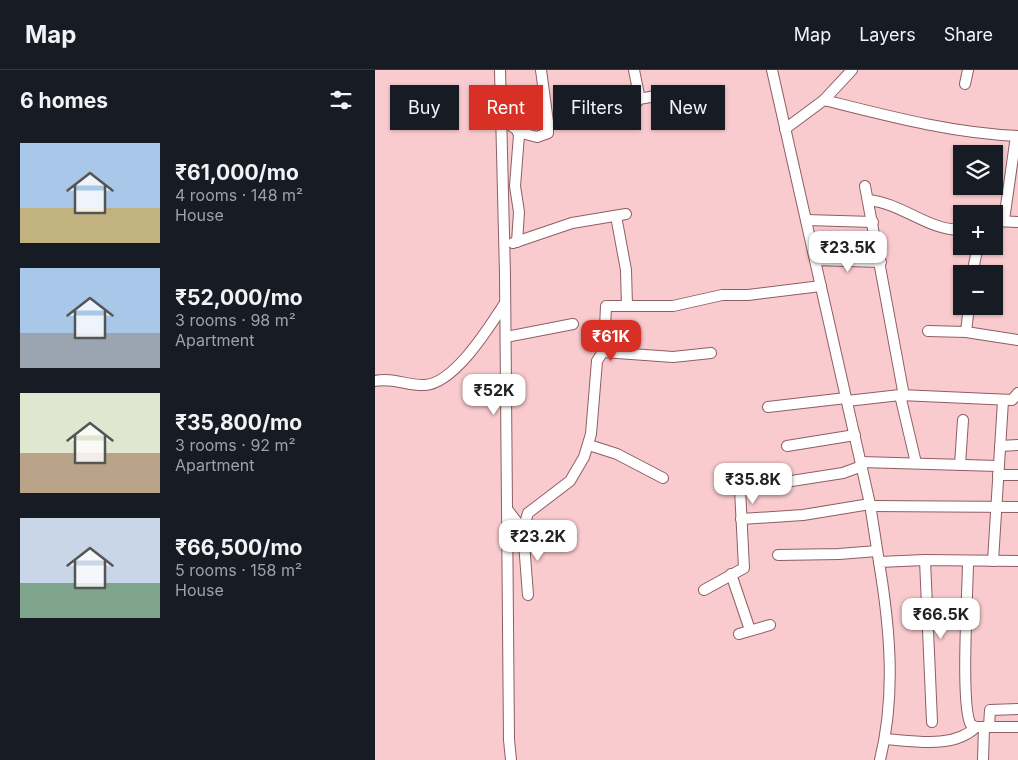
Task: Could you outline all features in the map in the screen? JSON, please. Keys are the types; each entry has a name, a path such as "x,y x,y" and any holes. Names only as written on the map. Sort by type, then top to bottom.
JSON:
{"street":[{"path":"500,70 500,85"},
{"path":"515,130 541,137 548,133 541,70"},
{"path":"634,70 637,85"},
{"path":"772,70 855,435 870,505 879,562 890,676 885,739 879,760"},
{"path":"785,129 824,100 852,70"},
{"path":"965,84 968,70"},
{"path":"824,100 939,127 1017,136 1002,205"},
{"path":"501,130 505,244 509,740 511,760"},
{"path":"517,242 519,212 515,186 518,132"},
{"path":"865,186 881,262 902,396 915,463"},
{"path":"868,200 893,205 936,226 953,229"},
{"path":"505,244 517,242 567,225 626,214"},
{"path":"616,216 626,270 627,306"},
{"path":"806,220 873,222"},
{"path":"1003,220 1018,222"},
{"path":"815,260 881,262"},
{"path":"528,595 523,530 528,513 565,486 574,476 589,444 596,365 603,352 605,307 673,306 722,295 748,295 821,286"},
{"path":"375,381 390,380 423,385 443,379 483,335 505,303"},
{"path":"966,332 968,315"},
{"path":"506,337 573,324"},
{"path":"928,332 966,332 1018,340"},
{"path":"603,352 673,357 711,353"},
{"path":"768,407 902,396 1013,400 1018,393"},
{"path":"993,561 1003,400"},
{"path":"961,464 963,420"},
{"path":"787,446 855,435"},
{"path":"589,444 617,454 663,478"},
{"path":"1000,446 1018,445"},
{"path":"704,590 744,567 741,489 843,474 861,464 961,464 1018,475"},
{"path":"741,519 803,515 870,505 1018,507"},
{"path":"507,509 523,530"},
{"path":"778,555 877,551"},
{"path":"879,562 925,560 1018,561"},
{"path":"925,560 932,722"},
{"path":"968,561 966,693 969,721 971,726 1018,727"},
{"path":"731,574 750,630"},
{"path":"739,634 770,625"},
{"path":"983,760 983,727 990,710 1018,709"},
{"path":"885,739 927,742 962,738 983,727"}]}
